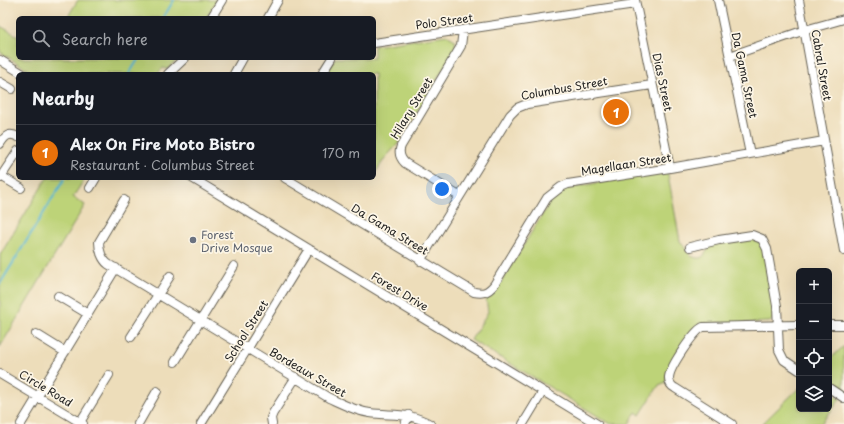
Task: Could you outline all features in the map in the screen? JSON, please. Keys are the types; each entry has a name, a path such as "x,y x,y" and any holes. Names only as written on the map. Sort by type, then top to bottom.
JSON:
{"street":[{"path":"212,16 222,0"},
{"path":"269,16 278,0"},
{"name":"Da Gama Street","path":"718,0 750,154"},
{"name":"Cabral Street","path":"799,0 844,251"},
{"name":"Polo Street","path":"376,43 635,2"},
{"name":"Dias Street","path":"635,2 670,168"},
{"path":"730,56 805,30 844,19"},
{"name":"Hilary Street","path":"459,196 405,163 401,158 400,152 401,146 461,46 463,30"},
{"path":"0,60 20,72"},
{"path":"170,72 183,60"},
{"path":"235,72 242,60"},
{"path":"323,72 331,60"},
{"path":"0,82 12,89"},
{"name":"Columbus Street","path":"420,261 510,115 517,108 527,104 652,85"},
{"path":"0,144 10,134 16,136"},
{"name":"Magellaan Street","path":"486,293 494,285 547,198 561,187 568,184 824,141"},
{"path":"16,154 1,174 21,188"},
{"path":"90,188 95,180"},
{"name":"Forest Drive","path":"195,180 597,424"},
{"name":"Da Gama Street","path":"288,180 420,261 474,292 486,293"},
{"name":"Bordeaux Street","path":"124,200 99,242 99,248 108,264 329,398 358,410 370,413 409,415 430,424"},
{"path":"690,247 719,240 752,235 762,238 767,249 779,325 779,350 781,355 788,363 796,368"},
{"name":"School Street","path":"201,424 309,249"},
{"path":"175,362 234,266"},
{"path":"21,424 116,268"},
{"path":"131,337 170,276"},
{"path":"58,296 88,314"},
{"path":"732,424 672,386 669,380 670,374 685,347 695,333 703,327 796,325"},
{"path":"832,325 844,325"},
{"path":"36,334 65,352"},
{"name":"Circle Road","path":"0,374 80,423 109,375"},
{"path":"272,424 273,413 296,377"},
{"path":"832,390 844,398"},
{"path":"138,424 157,391"},
{"path":"523,424 543,391"},
{"path":"405,424 409,415"}],"green space":[{"path":"78,0 217,0 207,16 68,16"},
{"path":"0,26 16,35 16,60 177,60 167,69 163,68 159,72 32,72 0,52"},
{"path":"447,35 455,40 456,48 397,145 385,158 376,172 376,72 327,72 334,60 376,60 376,46"},
{"path":"667,169 680,241 687,251 691,256 700,258 704,256 711,246 724,242 751,238 762,243 775,313 770,322 699,325 686,339 677,354 667,372 666,382 659,385 640,415 636,412 629,424 611,424 471,340 488,312 486,298 495,292 553,197 566,189"},
{"path":"46,180 84,180 73,197 85,205 0,347 0,255"},
{"path":"844,346 844,394 832,387 832,357"},
{"path":"796,391 796,412 830,412 821,424 762,424"},
{"path":"832,394 840,399 832,410"}],"waterway":[{"path":"164,16 174,0"},
{"path":"130,72 138,60"},
{"path":"0,284 64,180"}],"place":[{"name":"Alex On Fire Moto Bistro","path":"616,112"},
{"name":"Forest Drive Mosque","path":"193,240"}]}
